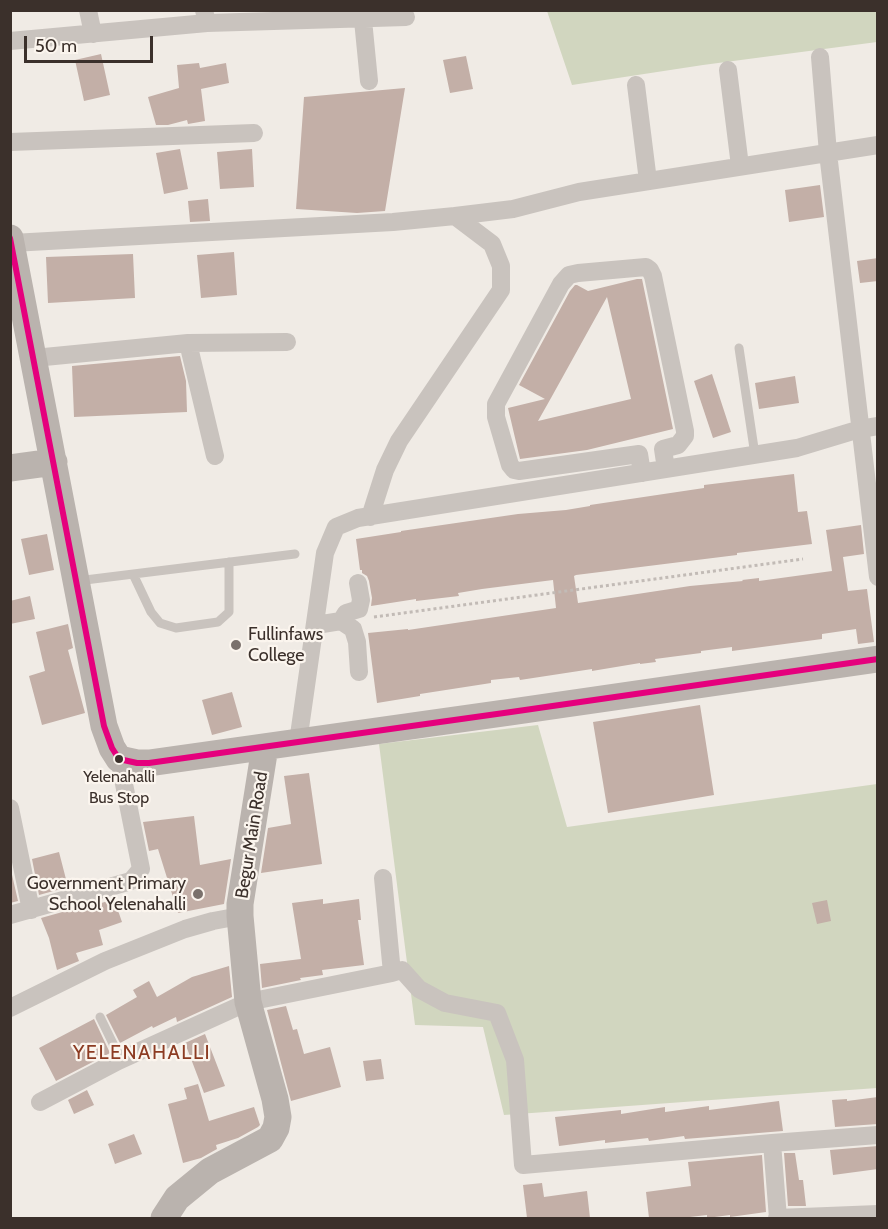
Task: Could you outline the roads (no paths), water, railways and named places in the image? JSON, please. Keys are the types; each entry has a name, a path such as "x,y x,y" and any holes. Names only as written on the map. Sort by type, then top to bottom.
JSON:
{"street":[{"path":"88,10 93,34"},
{"path":"10,41 93,34 205,17 362,15 406,17"},
{"path":"362,15 369,81"},
{"path":"820,57 828,153 869,427 878,577"},
{"path":"728,70 740,166"},
{"path":"636,85 648,181"},
{"path":"10,142 254,133"},
{"path":"10,915 131,881 141,869 119,759 112,748 104,726 11,240 393,222 455,216 513,209 579,192 878,145"},
{"path":"370,517 385,470 399,441 501,290 501,266 492,244 455,216"},
{"path":"646,267 653,276 686,436 678,445 639,454 519,471 514,470 510,465 496,417 496,404 561,284 569,275 646,267"},
{"path":"34,358 188,343 287,342"},
{"path":"188,343 215,456"},
{"path":"298,742 325,553 336,527 357,518 797,448 869,427"},
{"path":"663,449 666,469"},
{"path":"639,454 642,473"},
{"path":"10,468 54,462"},
{"path":"341,621 346,613 359,609 361,600 358,582"},
{"path":"316,625 341,621 353,629 357,642 359,672"},
{"path":"265,747 878,659"},
{"name":"Begur Main Road","path":"119,759 149,763 265,747 240,916 248,1002 275,1099 278,1117 276,1128 270,1139 210,1171 177,1198 164,1218"},
{"path":"10,808 31,910"},
{"path":"383,878 392,973"},
{"path":"10,1008 105,961 154,941 185,929 240,916"},
{"path":"40,1102 122,1060 248,1002 402,970 419,989 445,1003 496,1013 515,1060 523,1164 878,1135"},
{"path":"772,1143 778,1218 878,1214"}],"lane":[{"path":"739,348 755,455"},
{"path":"77,581 295,554"},
{"path":"133,574 151,612 160,623 176,628 218,622 229,612 229,562"},
{"path":"100,1017 122,1060"}],"place":[{"name":"Fullinfaws College","path":"236,645"},
{"name":"Yelenahalli Bus Stop","path":"119,759"},
{"name":"Government Primary School Yelenahalli","path":"198,894"}],"district":[{"name":"YELENAHALLI","path":"142,1053"}]}
